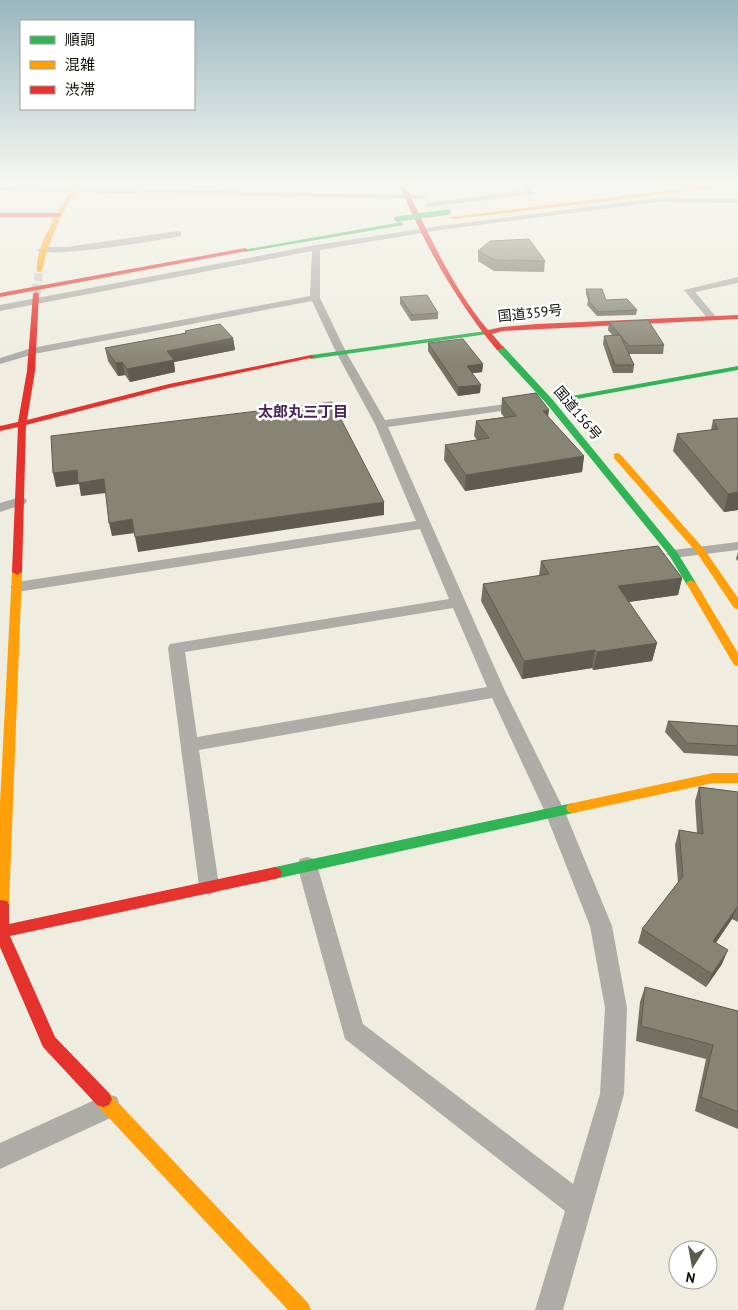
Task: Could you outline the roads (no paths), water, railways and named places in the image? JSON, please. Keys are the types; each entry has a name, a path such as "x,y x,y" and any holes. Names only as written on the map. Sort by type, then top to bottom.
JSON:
{"main road":[{"path":"39,272 42,250 46,242"},
{"path":"0,288 194,251 257,242"},
{"path":"0,295 284,242"},
{"name":"国道156号","path":"431,242 454,288 486,333 549,401 673,554 728,642 738,662"},
{"path":"35,297 32,351 22,423 17,587 1,932 49,1042 301,1310"},
{"name":"国道359号","path":"508,336 711,317 738,317"},
{"path":"493,318 508,336"},
{"name":"国道359号","path":"0,429 133,393 341,352 486,333 508,336 612,327 738,323"},
{"path":"566,399 738,368"},
{"name":"国道156号","path":"612,450 701,551 738,606"},
{"path":"1,932 713,778 738,778"}],"street":[{"path":"42,250 66,250 121,242"},
{"path":"0,308 35,297 354,242"},
{"path":"316,248 316,298 341,352 380,424 498,691 555,812 601,926 616,1008 612,1094 549,1310"},
{"path":"711,317 689,290 738,280"},
{"path":"0,361 32,351 316,298"},
{"path":"380,424 549,401"},
{"path":"0,508 20,501"},
{"path":"17,587 424,524"},
{"path":"673,554 738,546"},
{"path":"209,886 176,648 459,602"},
{"path":"190,745 498,691"},
{"path":"307,865 354,1031 580,1206"},
{"path":"0,1156 108,1106"}],"tunnel":[{"path":"38,281 39,271"},
{"path":"36,294 38,279"}],"district":[{"name":"太郎丸三丁目","path":"303,411"}]}
